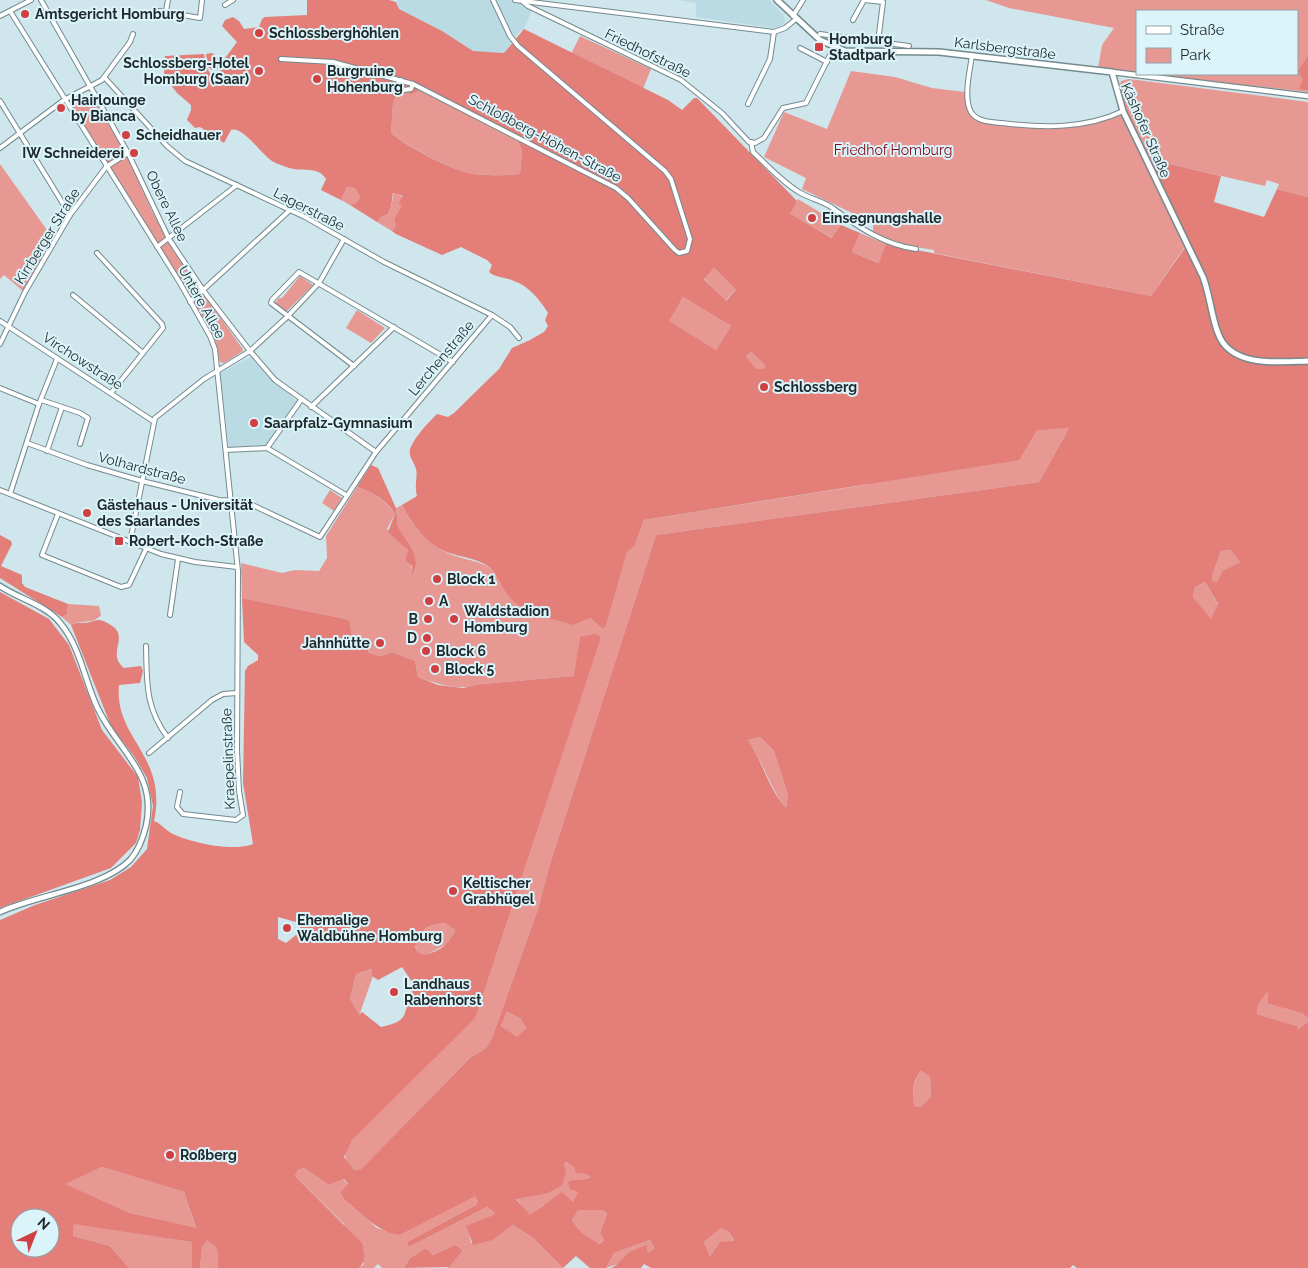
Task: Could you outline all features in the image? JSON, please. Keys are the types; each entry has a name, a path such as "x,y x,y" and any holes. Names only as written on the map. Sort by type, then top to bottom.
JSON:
{"main road":[{"name":"Karlsbergstraße","path":"776,0 820,40 834,48 852,52 895,51 972,55 1112,72"},
{"name":"Käshofer Straße","path":"1112,72 1116,92 1123,111 1203,277 1217,332 1223,344 1232,352 1250,359 1269,362 1308,361"}],"street":[{"path":"0,16 31,0"},
{"name":"Obere Allee","path":"41,0 92,86 128,152 169,239 203,290 275,380 376,452"},
{"path":"166,11 168,0"},
{"path":"159,11 187,17 201,17 202,0"},
{"path":"225,5 233,0"},
{"name":"Schloßberg-Höhen-Straße","path":"281,59 324,61 414,84 616,188 628,198 675,250 679,253 687,251 690,239 671,179 666,171 518,46 510,36 493,0"},
{"path":"515,0 774,32 785,28 795,18 803,0"},
{"path":"853,20 864,0 882,2 878,42"},
{"name":"Friedhofstraße","path":"522,1 528,6 681,80 709,102 752,142 753,152 794,189 832,208 841,217 871,234 898,245 916,249"},
{"name":"Untere Allee","path":"10,11 157,247 213,341 218,370 237,566 238,648"},
{"path":"748,104 770,59 774,32"},
{"path":"0,148 64,100 105,78 130,42 133,34"},
{"path":"820,34 909,46"},
{"path":"752,142 755,143 764,138 783,108 806,103 839,37"},
{"path":"895,44 895,51"},
{"path":"800,48 827,62"},
{"path":"972,55 968,89 970,108 973,115 984,121 1046,127 1063,126 1098,120 1123,111"},
{"path":"1112,72 1136,75"},
{"path":"1136,75 1308,96"},
{"name":"Lagerstraße","path":"105,78 167,146 182,159 290,210 384,262 492,314 510,327 519,338"},
{"path":"401,80 399,85 404,90 411,89 414,84"},
{"path":"0,101 70,215"},
{"name":"Kirrberger Straße","path":"0,344 25,292 70,215 106,167 128,152"},
{"path":"157,247 237,186"},
{"path":"190,302 290,210"},
{"path":"130,542 153,421 158,414 218,370 250,351 287,318 319,283 344,240"},
{"path":"97,253 162,324 161,331 111,393"},
{"path":"354,366 287,318 272,303 272,300 299,272 453,362"},
{"path":"73,294 143,353"},
{"name":"Lerchenstraße","path":"320,537 376,452 492,314"},
{"name":"Virchowstraße","path":"0,322 153,421"},
{"path":"311,407 394,327"},
{"path":"10,494 40,402 57,359"},
{"path":"0,388 88,418 80,444"},
{"path":"267,448 301,400"},
{"path":"48,451 62,408"},
{"name":"Volhardstraße","path":"26,443 142,481 219,500 244,501 320,537"},
{"path":"226,450 267,448 346,495"},
{"path":"0,490 146,549 178,559 237,566"},
{"path":"58,514 42,555 125,588 134,576 146,549"},
{"path":"170,615 178,559"},
{"path":"0,586 52,615 64,628 102,717 143,778 148,805 147,820 140,845 123,865 103,877 0,912"},
{"path":"146,646 149,700 156,720 168,738"},
{"name":"Kraepelinstraße","path":"180,792 178,806 183,814 236,820 243,815 237,772 238,648"},
{"path":"149,753 217,696 238,693"}],"shaded area":[{"path":"307,0 389,0 396,2 399,9 442,31 473,51 504,53 524,29 668,100 682,110 694,98 697,98 797,201 790,214 832,238 841,225 860,233 852,252 879,263 886,244 1151,296 1189,242 1148,159 1221,176 1214,202 1264,217 1277,189 1308,197 1308,1018 1303,1014 1268,1003 1268,990 1258,1005 1257,1014 1297,1026 1298,1029 1308,1022 1308,1268 1077,1268 1073,1265 1070,1268 651,1268 644,1264 641,1268 611,1268 617,1265 629,1253 647,1245 648,1253 654,1248 650,1240 614,1253 606,1268 590,1268 576,1256 563,1268 532,1237 513,1225 493,1240 473,1245 466,1226 494,1215 495,1213 487,1207 409,1247 407,1242 476,1205 478,1201 475,1196 400,1235 377,1226 344,1199 340,1193 348,1184 344,1179 329,1185 304,1168 298,1170 295,1176 362,1243 364,1259 359,1268 218,1268 217,1248 207,1240 202,1247 200,1268 192,1268 192,1242 74,1224 73,1236 110,1246 129,1268 0,1268 0,920 35,905 110,880 131,867 147,849 153,806 147,778 134,756 111,726 71,625 97,620 106,622 118,634 117,656 119,662 124,668 141,666 143,671 140,683 119,685 120,704 124,720 148,763 154,779 156,798 154,821 173,834 224,847 253,844 243,783 245,671 248,666 258,660 258,655 244,642 242,598 346,619 350,622 352,636 368,642 368,652 386,655 392,652 415,661 418,677 438,685 463,688 482,684 574,676 580,637 595,634 601,637 475,1018 352,1140 344,1157 354,1170 361,1169 470,1058 486,1048 492,1038 538,909 550,864 656,535 1039,482 1069,428 1037,430 1019,460 644,520 635,545 627,552 606,626 603,629 590,618 573,625 521,607 508,595 495,573 485,564 444,551 429,541 411,521 402,505 417,496 416,472 410,450 419,433 437,414 448,417 454,413 499,369 512,348 544,332 548,326 545,320 548,313 538,298 525,286 489,272 492,265 487,260 461,247 442,255 392,231 396,225 394,219 402,206 399,203 403,196 393,193 391,207 387,215 380,217 377,222 350,205 356,203 360,197 355,188 347,187 341,200 321,190 326,179 320,173 312,170 298,170 272,161 246,136 236,130 231,130 224,143 200,127 195,128 187,120 191,105 177,93 164,76 165,56 204,54 206,66 217,86 223,79 220,69 212,70 208,67 206,54 212,53 223,61 237,42 222,26 225,20 233,17 239,21 244,29 259,27 262,19 265,17 307,15","holes":["398,89 411,94 420,90 516,136 522,151 520,174 485,175 465,172 431,158 391,133 393,103","714,268 736,290 726,301 704,279","683,297 731,326 716,350 669,321","751,352 765,365 764,369 756,369 746,356","1230,550 1241,562 1222,571 1217,582 1213,582 1212,576 1221,551","1205,582 1218,604 1211,619 1193,597 1195,587","760,737 774,751 788,795 786,808 775,792 748,740","278,917 296,922 302,930 286,943 278,939","445,923 455,930 450,940 443,947 435,952 424,955 418,952 415,947 422,931 433,925","402,967 414,985 410,988 415,997 410,1001 403,1018 399,1021 381,1027 362,1012 359,1015 350,999 356,974 372,969 372,976 378,980","507,1012 520,1018 526,1028 517,1037 501,1026","921,1071 930,1077 931,1097 920,1107 914,1106 913,1088","567,1162 574,1167 576,1173 586,1174 591,1177 568,1182 570,1189 578,1192 573,1202 562,1192 530,1215 516,1199 548,1193 562,1185 566,1173 564,1164","102,1167 184,1192 196,1228 130,1213 65,1184","578,1210 603,1210 607,1214 600,1233 604,1240 599,1244 582,1233 572,1221","721,1228 729,1232 734,1241 720,1242 710,1256 704,1242"]},
{"path":"397,0 536,0 524,29 520,31 504,53 472,51 442,31 398,9"},
{"path":"678,0 769,0 784,15 785,21 782,26 775,28 696,17 696,3"},
{"path":"1308,56 1308,90 1299,89 1303,79 1298,71"},
{"name":"Saarpfalz-Gymnasium","path":"251,357 267,376 298,402 267,445 229,447 220,373"},
{"path":"371,465 378,468 396,508 398,527 413,551 416,563 413,576 412,566 405,560 408,550 388,532 395,514 392,509 379,497 357,487"},
{"path":"0,535 11,541 12,544 1,566 22,575 22,583 25,587 68,604 67,614 62,617 0,578"},
{"path":"0,592 49,619 69,645 102,730 138,777 142,802 140,830 136,843 111,868 0,908"},
{"path":"455,1245 463,1250 449,1267 404,1268 410,1258 426,1248 433,1255"}],"green space":[{"path":"986,0 1308,0 1308,92 1153,75 1298,75 1298,10 1136,10 1136,73 1098,68 1102,45 1114,28 1009,8"},
{"path":"580,36 651,69 643,89 571,54"},
{"name":"Friedhof Homburg","path":"851,71 895,77 932,88 965,92 966,103 972,116 986,123 1054,127 1104,120 1122,115 1186,245 1151,296 934,253 934,250 909,246 873,233 873,223 802,189 806,178 764,157 784,112 827,129"},
{"path":"1129,79 1308,102 1308,197 1277,189 1279,184 1267,180 1265,186 1148,159 1118,91 1121,81"},
{"path":"397,89 411,93 420,90 516,136 522,151 520,174 485,175 465,172 431,158 399,139 391,133 393,103"},
{"path":"80,96 85,103 94,99 128,158 172,249 242,348 243,351 224,363 220,362 215,340 179,277 69,102"},
{"path":"0,164 52,237 23,291 4,275 0,279"},
{"path":"347,187 355,188 360,197 356,203 350,205 341,200"},
{"path":"394,193 403,197 403,206 394,219 396,225 392,231 377,222 379,217 387,215"},
{"path":"798,199 841,225 833,238 789,214"},
{"path":"860,233 886,244 880,263 852,252"},
{"path":"714,268 736,290 725,301 704,278"},
{"path":"300,276 313,285 286,312 275,303 279,298 282,298"},
{"path":"683,297 731,326 716,350 668,321"},
{"path":"357,310 385,328 371,343 346,328"},
{"path":"751,352 765,365 764,370 756,369 746,356"},
{"path":"1069,428 1039,482 656,535 550,864 538,909 492,1038 486,1048 470,1058 361,1169 354,1170 346,1159 346,1149 362,1129 601,637 580,637 575,676 466,687 442,685 418,677 415,661 392,652 380,655 368,652 364,639 352,636 350,622 346,619 242,598 241,563 282,573 295,570 319,571 327,558 326,536 357,487 378,497 395,514 387,529 408,550 405,560 410,564 415,575 406,540 398,527 396,508 402,505 411,521 422,534 442,550 480,563 498,575 502,583 590,618 603,629 606,626 627,551 635,545 644,520 864,485 1037,429"},
{"path":"330,490 342,498 334,511 322,503"},
{"path":"1230,550 1242,562 1222,571 1217,582 1213,582 1212,576 1221,551"},
{"path":"1205,582 1218,605 1211,620 1193,597 1195,587"},
{"path":"68,604 99,606 101,615 94,620 71,625 62,617 67,614"},
{"path":"760,737 774,751 788,795 786,809 748,740"},
{"path":"445,923 455,930 449,943 424,956 418,952 415,946 422,931 433,925"},
{"path":"373,969 374,973 359,1016 350,999 356,974"},
{"path":"1266,990 1286,1009 1303,1014 1308,1018 1308,1022 1298,1029 1297,1026 1257,1014 1258,1005"},
{"path":"507,1012 520,1018 526,1028 517,1038 501,1026"},
{"path":"921,1071 930,1077 931,1097 920,1107 913,1106 913,1096 915,1084"},
{"path":"568,1162 591,1177 584,1181 573,1202 543,1205 530,1216 516,1198 563,1179 565,1173 564,1164"},
{"path":"102,1167 184,1192 196,1229 130,1213 64,1184"},
{"path":"304,1168 329,1185 343,1179 348,1185 340,1193 344,1199 377,1228 400,1235 475,1195 478,1201 476,1205 407,1242 409,1247 487,1207 495,1213 494,1216 467,1226 471,1243 493,1240 513,1225 532,1237 563,1268 447,1268 463,1250 455,1245 433,1255 426,1248 410,1258 404,1268 382,1268 378,1264 374,1268 359,1268 364,1264 344,1224 295,1176 298,1170"},
{"path":"578,1210 603,1210 607,1214 600,1233 604,1240 598,1244 582,1233 572,1221"},
{"path":"74,1223 192,1242 192,1268 129,1268 110,1246 73,1236"},
{"path":"721,1228 729,1232 734,1242 720,1242 710,1256 704,1242"},
{"path":"207,1239 217,1248 218,1268 200,1268 202,1247"},
{"path":"650,1240 654,1248 648,1253 647,1246 624,1257 621,1263 606,1268 614,1253"}],"place":[{"name":"Amtsgericht Homburg","path":"25,14"},
{"name":"Schlossberghöhlen","path":"259,33"},
{"name":"Homburg Stadtpark","path":"819,47"},
{"name":"Schlossberg-Hotel Homburg (Saar)","path":"259,71"},
{"name":"Burgruine Hohenburg","path":"317,79"},
{"name":"Hairlounge by Bianca","path":"61,108"},
{"name":"Scheidhauer","path":"126,135"},
{"name":"IW Schneiderei","path":"134,153"},
{"name":"Einsegnungshalle","path":"812,218"},
{"name":"Schlossberg","path":"764,387"},
{"name":"Saarpfalz-Gymnasium","path":"254,423"},
{"name":"Gästehaus - Universität des Saarlandes","path":"87,513"},
{"name":"Robert-Koch-Straße","path":"119,541"},
{"name":"Block 1","path":"437,579"},
{"name":"A","path":"429,601"},
{"name":"B","path":"428,619"},
{"name":"Waldstadion Homburg","path":"454,619"},
{"name":"D","path":"427,638"},
{"name":"Jahnhütte","path":"380,643"},
{"name":"Block 6","path":"426,651"},
{"name":"Block 5","path":"435,669"},
{"name":"Keltischer Grabhügel","path":"453,891"},
{"name":"Ehemalige Waldbühne Homburg","path":"287,928"},
{"name":"Landhaus Rabenhorst","path":"394,992"},
{"name":"Roßberg","path":"170,1155"}]}
